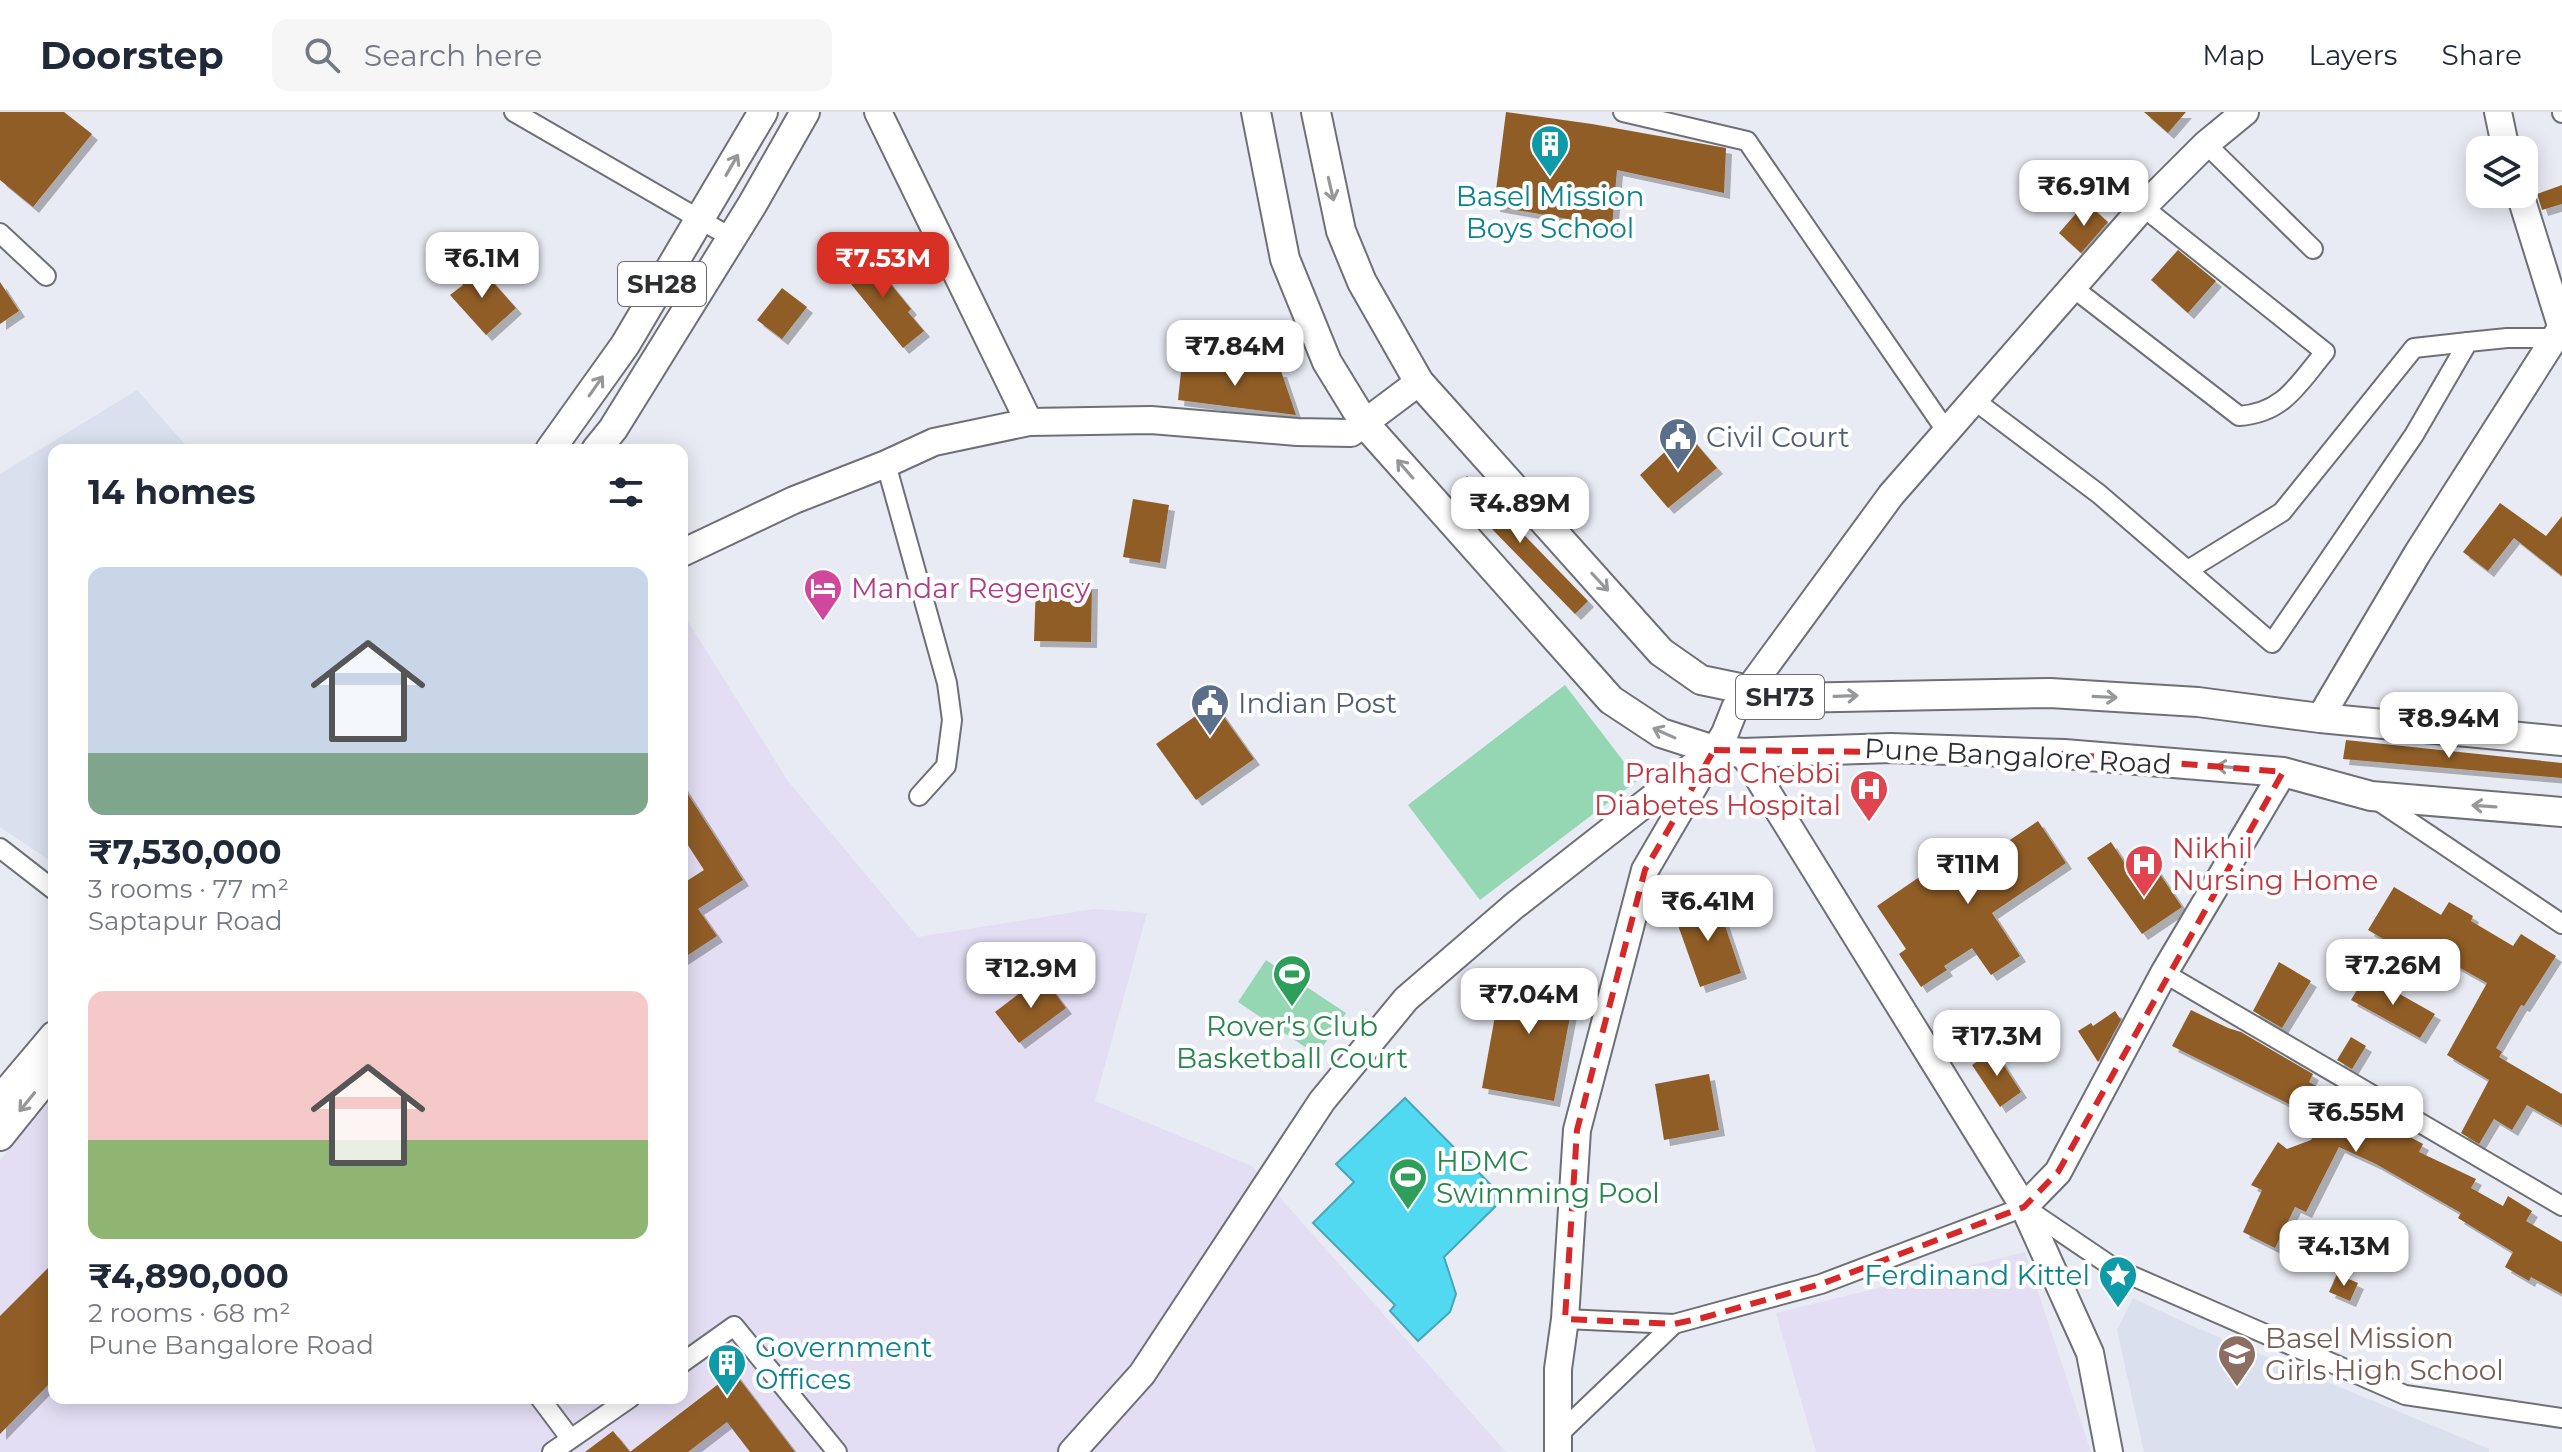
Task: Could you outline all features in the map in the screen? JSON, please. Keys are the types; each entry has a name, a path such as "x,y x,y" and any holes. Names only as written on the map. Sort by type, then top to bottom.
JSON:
{"main road":[{"name":"SH28","path":"554,444 625,345 763,112"},
{"name":"SH28","path":"601,444 732,238 805,112"},
{"name":"Pune Bangalore Road","path":"1256,112 1285,259 1327,362 1365,424 1611,700 1661,733 1714,750 1743,753 1891,748 2064,754 2283,772 2371,796 2562,812"},
{"name":"Pune Bangalore Road","path":"1316,112 1341,231 1362,282 1419,382 1661,652 1701,680 1788,698 2050,693 2198,702 2320,718 2562,741"},
{"path":"0,1100 48,1043"},
{"path":"0,1136 48,1076"}],"street":[{"path":"514,112 732,238"},
{"path":"878,112 1029,422"},
{"path":"1623,112 1747,141 1947,432"},
{"path":"1557,1444 1558,1369 1565,1319 1577,1130 1645,870 1725,733 1735,708 1891,495 2143,207 2206,144 2245,112"},
{"path":"2498,112 2503,136"},
{"path":"2206,144 2313,249"},
{"path":"2072,287 2239,416 2258,415 2286,400 2325,352 2143,207"},
{"path":"2320,718 2417,554 2559,331 2524,208"},
{"path":"0,233 46,276"},
{"path":"2188,570 2282,512 2414,348 2559,331"},
{"path":"1974,400 2099,494 2272,643 2414,435 2468,342"},
{"path":"688,550 794,500 934,442 1029,422 1151,420 1297,432 1351,433 1419,382"},
{"path":"886,464 947,683 952,720 946,766 919,796"},
{"path":"1072,1452 1142,1374 1322,1101 1406,999 1514,906 1714,750"},
{"path":"1743,753 2024,1207 2090,1353 2109,1452"},
{"path":"1565,1319 1674,1324 1821,1284 2024,1207 2058,1172 2164,973 2283,772"},
{"path":"2371,796 2562,924"},
{"path":"0,848 48,885"},
{"path":"2164,973 2562,1206"},
{"path":"2024,1207 2114,1268 2405,1395 2562,1418"},
{"path":"1557,1444 1674,1324"},
{"path":"688,1359 734,1326 837,1452"},
{"path":"544,1404 570,1438"},
{"path":"552,1452 621,1404"}],"highlighted area":[{"path":"1714,750 2064,754 2283,772 2058,1172 2024,1207 1821,1284 1702,1318 1674,1324 1565,1319 1577,1130 1645,870"}],"shaded area":[{"path":"137,390 185,444 49,444"},
{"path":"48,445 48,859 0,827 0,474"},
{"path":"688,622 788,781 918,937 1094,909 1147,913 1095,1101 1252,1166 1506,1452 0,1452 0,1160 48,1104 48,1404 688,1404"},
{"path":"2025,1252 2091,1452 1816,1452 1776,1313"},
{"name":"Basel Mission Girls High School","path":"2133,1298 2190,1325 2489,1449 2489,1452 2144,1452 2117,1330"}],"green space":[{"path":"1565,685 1638,780 1480,900 1408,805"},
{"name":"Rover's Club Basketball Court","path":"1266,960 1346,1013 1317,1055 1238,1002"}],"water":[{"name":"HDMC Swimming Pool","path":"1405,1098 1504,1198 1444,1257 1456,1294 1450,1312 1418,1341 1390,1311 1395,1305 1313,1223 1354,1182 1336,1164"}],"building":[{"path":"0,112 64,112 92,134 33,207 0,180"},
{"name":"Basel Mission Boys School","path":"1506,112 1726,148 1724,193 1617,170 1612,227 1494,206"},
{"path":"2144,112 2186,112 2168,133"},
{"path":"2562,185 2562,204 2542,210 2538,194"},
{"path":"2086,202 2108,222 2081,253 2059,233"},
{"path":"2178,250 2216,281 2188,313 2151,280"},
{"path":"866,254 911,309 908,312 924,331 903,348 842,273"},
{"path":"476,263 516,308 486,335 450,295 463,285 458,279"},
{"path":"0,282 19,311 0,324"},
{"path":"782,288 807,307 782,339 757,320"},
{"path":"1182,362 1281,371 1296,415 1178,400"},
{"name":"Civil Court","path":"1686,432 1717,468 1668,508 1640,475"},
{"path":"1467,476 1588,601 1575,614 1453,489"},
{"path":"1133,499 1169,505 1160,563 1123,557"},
{"path":"2500,503 2546,536 2562,516 2562,576 2514,538 2488,571 2463,552"},
{"path":"1036,583 1092,583 1091,642 1034,641"},
{"path":"1214,703 1254,759 1196,800 1156,744"},
{"path":"2346,740 2562,763 2562,778 2343,759"},
{"path":"688,794 743,880 698,909 717,936 688,955 688,880 704,870 688,845"},
{"path":"2038,821 2066,863 1992,913 2020,956 1991,975 1972,948 1944,966 1947,970 1921,987 1899,954 1906,949 1877,906 1950,856 1961,873"},
{"path":"2111,842 2126,865 2145,852 2182,907 2142,934 2087,858"},
{"path":"2394,887 2441,915 2449,902 2473,916 2471,921 2513,946 2521,934 2556,956 2524,1006 2521,1005 2496,1048 2502,1052 2499,1057 2562,1094 2562,1125 2527,1105 2512,1130 2494,1119 2479,1144 2461,1133 2489,1080 2447,1055 2487,983 2414,942 2407,953 2368,930"},
{"path":"1716,899 1741,973 1700,987 1674,914"},
{"path":"2279,962 2311,981 2282,1028 2253,1011"},
{"path":"1503,972 1576,985 1554,1101 1482,1088"},
{"path":"2366,975 2435,1014 2420,1038 2351,1000"},
{"path":"1042,976 1066,1008 1019,1043 995,1012"},
{"path":"2191,1010 2241,1032 2313,1074 2309,1082 2423,1144 2419,1152 2476,1179 2471,1188 2503,1206 2508,1196 2532,1211 2526,1221 2562,1242 2562,1294 2505,1267 2513,1252 2458,1218 2461,1213 2376,1164 2339,1147 2306,1212 2295,1207 2275,1248 2243,1232 2262,1190 2251,1185 2278,1142 2287,1149 2311,1140 2321,1120 2172,1046"},
{"path":"2115,1011 2121,1020 2098,1062 2078,1031 2091,1023 2093,1026"},
{"path":"2351,1037 2366,1046 2352,1069 2337,1060"},
{"path":"1994,1050 2021,1092 2000,1107 1972,1065"},
{"path":"1709,1074 1719,1130 1664,1140 1655,1084"},
{"path":"2334,1228 2359,1238 2344,1272 2320,1263"},
{"path":"48,1268 48,1385 0,1434 0,1316"},
{"path":"2337,1274 2358,1283 2350,1301 2329,1292"},
{"name":"Government Offices","path":"734,1372 795,1452 750,1452 727,1422 688,1452 630,1452"},
{"path":"613,1431 630,1452 585,1452"}],"place":[{"name":"Basel Mission Boys School","path":"1550,178"},
{"name":"Civil Court","path":"1678,471"},
{"name":"Mandar Regency","path":"823,622"},
{"name":"Indian Post","path":"1210,737"},
{"name":"Pralhad Chebbi Diabetes Hospital","path":"1869,823"},
{"name":"Nikhil Nursing Home","path":"2144,898"},
{"name":"Rover's Club Basketball Court","path":"1292,1008"},
{"name":"HDMC Swimming Pool","path":"1408,1211"},
{"name":"Ferdinand Kittel","path":"2118,1309"},
{"name":"Basel Mission Girls High School","path":"2237,1388"},
{"name":"Government Offices","path":"727,1397"}]}
